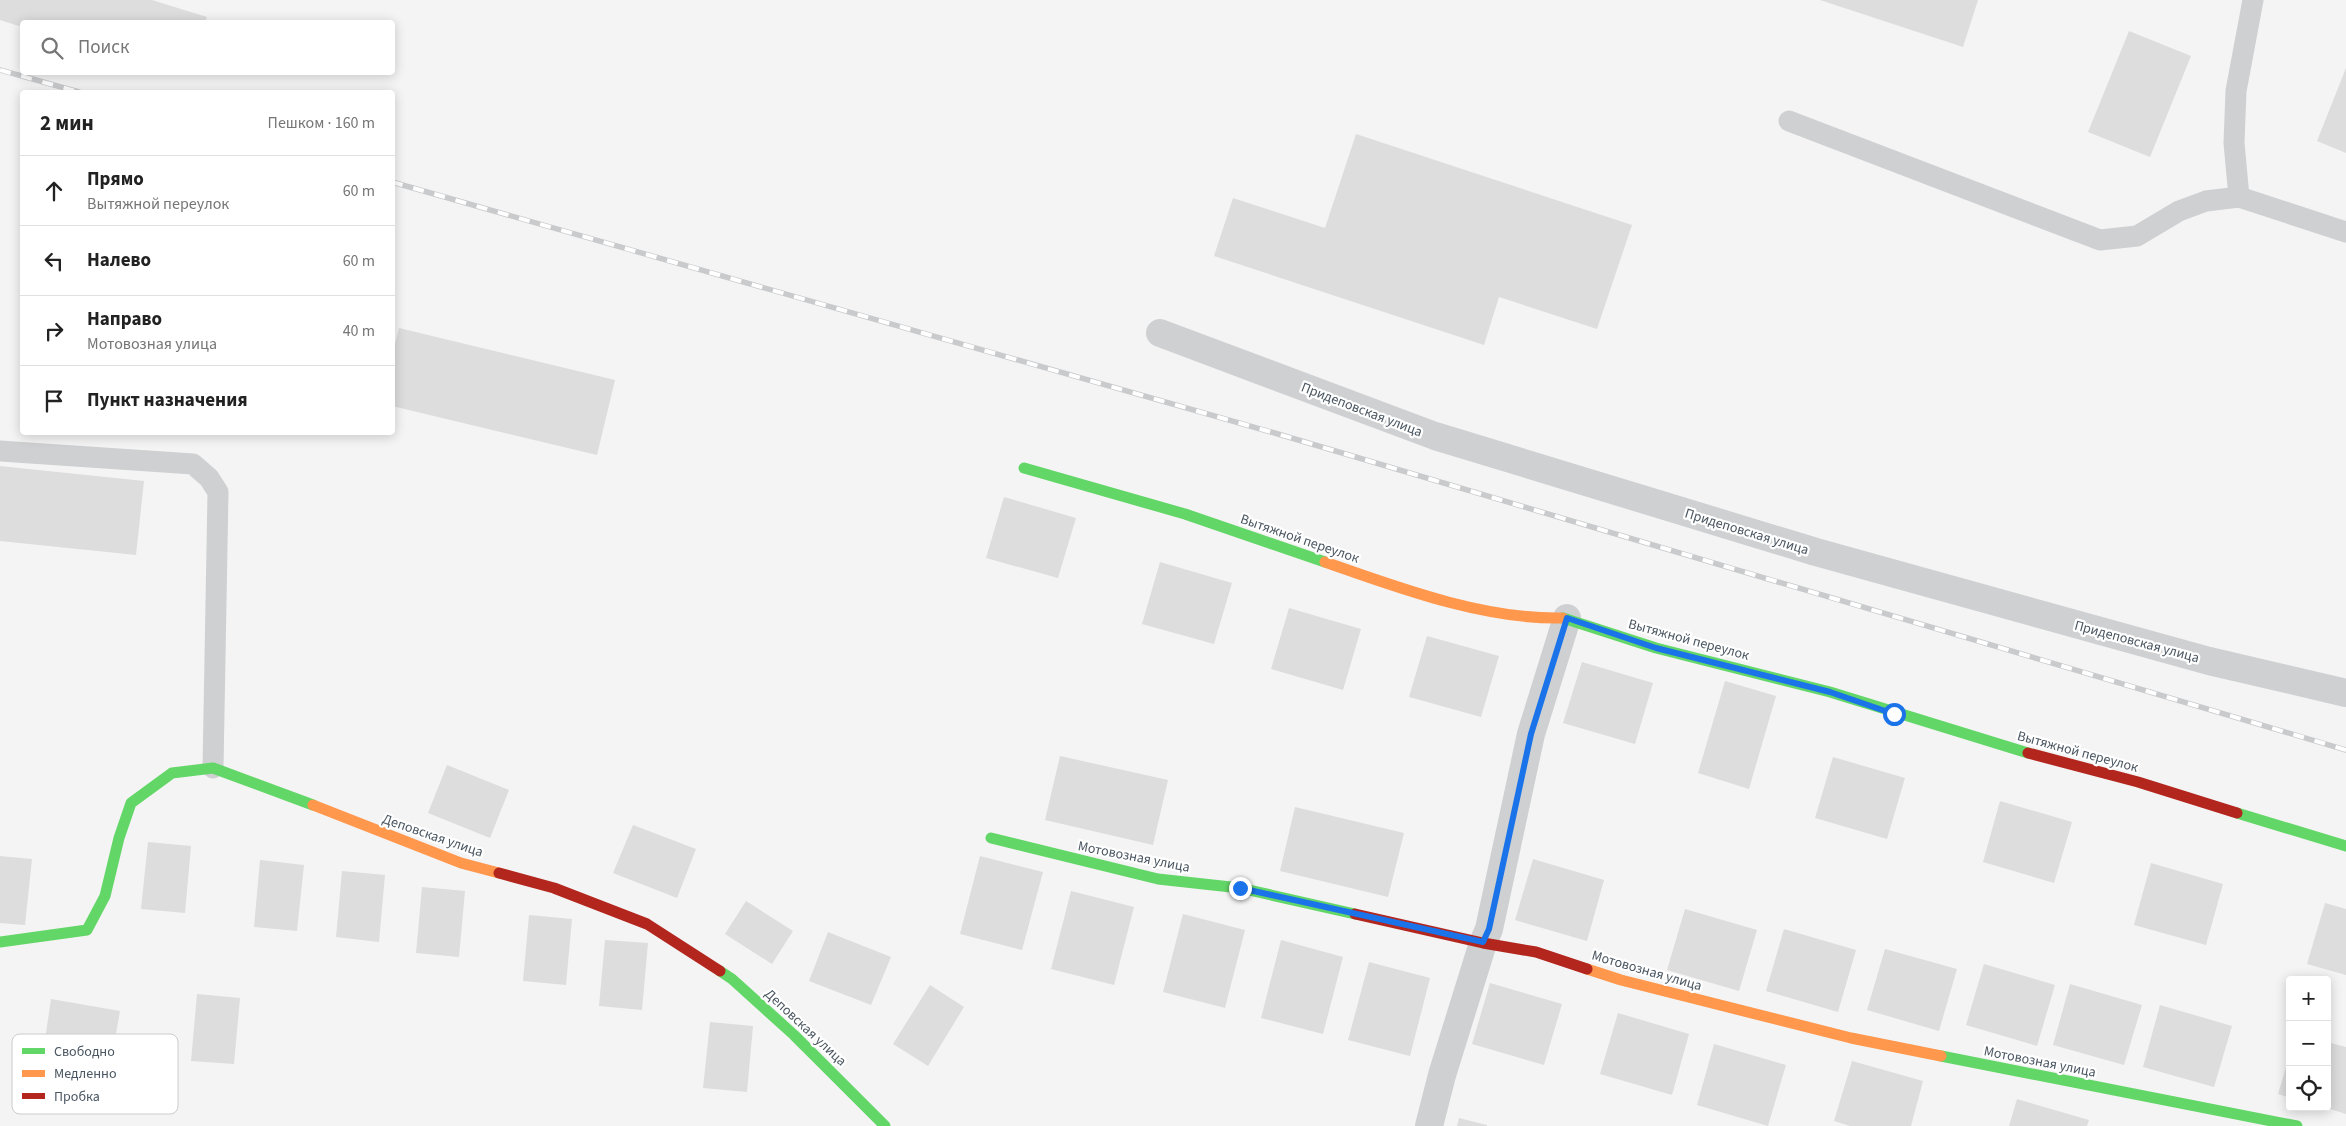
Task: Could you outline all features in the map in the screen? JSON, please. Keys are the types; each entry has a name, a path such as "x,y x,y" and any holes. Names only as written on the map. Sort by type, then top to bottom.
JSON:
{"street":[{"name":"Придеповская улица","path":"1160,333 1434,436 1778,541 2209,661 2346,693"},
{"name":"Вытяжной переулок","path":"1024,468 1185,514 1338,568 1450,602 1534,619 1567,618 1656,648 1830,692 1987,742 2138,782 2346,846"},
{"path":"1429,1126 1442,1075 1483,942 1489,929 1531,734 1567,618"},
{"name":"Деповская улица","path":"0,942 87,930 105,896 119,838 131,803 172,773 213,768 276,790 367,828 461,863 554,888 647,924 732,979 794,1035 885,1126"},
{"name":"Мотовозная улица","path":"991,838 1158,879 1240,888 1536,952 1621,980 1851,1038 2297,1126"}],"lane":[{"path":"2239,197 2234,143 2236,91 2253,0"},
{"path":"1788,121 2100,240 2137,236 2179,212 2206,200 2239,197 2346,232"},
{"path":"0,451 193,464 209,478 218,492 213,768"}],"building":[{"path":"0,0 152,0 207,17 206,20 20,20 20,26 0,20"},
{"path":"1820,0 1978,0 1963,47"},
{"path":"2129,31 2191,56 2150,157 2088,132"},
{"path":"2346,68 2346,153 2317,141"},
{"path":"1356,134 1632,225 1597,329 1499,297 1484,345 1214,256 1233,198 1325,228"},
{"path":"399,328 615,380 597,455 395,407 395,344"},
{"path":"0,466 144,481 136,555 0,541"},
{"path":"1004,497 1076,518 1058,578 986,558"},
{"path":"1160,562 1232,583 1214,644 1142,624"},
{"path":"1289,608 1361,629 1343,690 1271,669"},
{"path":"1427,636 1499,656 1481,717 1409,697"},
{"path":"1582,662 1653,683 1635,744 1563,723"},
{"path":"1725,681 1776,696 1749,789 1698,773"},
{"path":"1060,756 1168,780 1153,845 1045,820"},
{"path":"1833,757 1905,778 1887,839 1815,818"},
{"path":"447,765 509,790 490,838 428,813"},
{"path":"2000,801 2072,822 2054,883 1983,862"},
{"path":"1295,807 1404,833 1388,897 1280,871"},
{"path":"633,825 696,849 677,898 613,873"},
{"path":"148,842 191,846 185,913 141,909"},
{"path":"0,856 32,859 25,925 0,923"},
{"path":"980,856 1043,872 1022,950 960,934"},
{"path":"1533,859 1604,880 1587,941 1515,920"},
{"path":"260,860 304,865 297,931 254,927"},
{"path":"2151,863 2223,884 2206,945 2134,925"},
{"path":"342,871 385,875 379,942 336,937"},
{"path":"422,887 465,891 459,957 416,953"},
{"path":"1071,891 1134,907 1114,985 1051,969"},
{"path":"746,901 793,931 772,964 725,934"},
{"path":"2325,903 2346,909 2346,975 2307,964"},
{"path":"1685,909 1757,930 1739,991 1667,970"},
{"path":"1183,914 1245,930 1225,1008 1163,992"},
{"path":"529,915 572,919 566,985 523,981"},
{"path":"1784,929 1856,950 1838,1012 1766,991"},
{"path":"828,932 891,957 871,1005 809,981"},
{"path":"605,940 648,943 642,1010 599,1006"},
{"path":"1281,940 1343,957 1323,1034 1261,1018"},
{"path":"1885,949 1957,969 1939,1031 1867,1010"},
{"path":"1369,962 1430,978 1410,1056 1348,1040"},
{"path":"1984,964 2055,985 2037,1046 1966,1025"},
{"path":"1490,983 1562,1004 1544,1065 1472,1044"},
{"path":"2070,984 2142,1005 2124,1065 2053,1045"},
{"path":"930,985 964,1007 928,1066 893,1044"},
{"path":"197,994 240,998 234,1064 191,1061"},
{"path":"51,999 120,1011 116,1034 46,1034"},
{"path":"2160,1005 2232,1026 2214,1087 2143,1067"},
{"path":"1618,1013 1689,1034 1672,1095 1600,1074"},
{"path":"710,1022 753,1026 747,1092 703,1088"},
{"path":"2331,1043 2346,1047 2346,1114 2331,1109"},
{"path":"1714,1044 1786,1065 1768,1126 1697,1105"},
{"path":"1852,1061 1923,1081 1911,1126 1850,1126 1834,1121"},
{"path":"2286,1067 2286,1097 2278,1094"},
{"path":"2017,1099 2089,1120 2087,1126 2009,1126"},
{"path":"1459,1118 1487,1125 1487,1126 1457,1126"}],"railway":[{"path":"0,70 72,90"},
{"path":"395,183 1278,434 2346,750"}],"traffic: fast":[{"path":"1024,468 1185,514 1325,562"},
{"path":"1563,618 1656,648 1830,692 2028,753"},
{"path":"0,942 87,930 105,896 119,838 131,803 172,773 213,768 313,805"},
{"path":"2237,813 2346,846"},
{"path":"991,838 1158,879 1240,888 1355,914"},
{"path":"720,971 732,979 794,1035 885,1126"},
{"path":"1941,1056 2297,1126"}],"traffic: slow":[{"path":"1325,562 1412,592 1473,608 1503,614 1563,618"},
{"path":"313,805 461,863 499,873"},
{"path":"1587,969 1621,980 1851,1038 1941,1056"}],"traffic: jam":[{"path":"2028,753 2138,782 2237,813"},
{"path":"499,873 554,888 647,924 720,971"},
{"path":"1355,914 1483,943 1536,952 1587,969"}],"route":[{"path":"1240,888 1483,942 1489,929 1531,734 1567,618 1656,648 1830,692 1894,714"}]}
